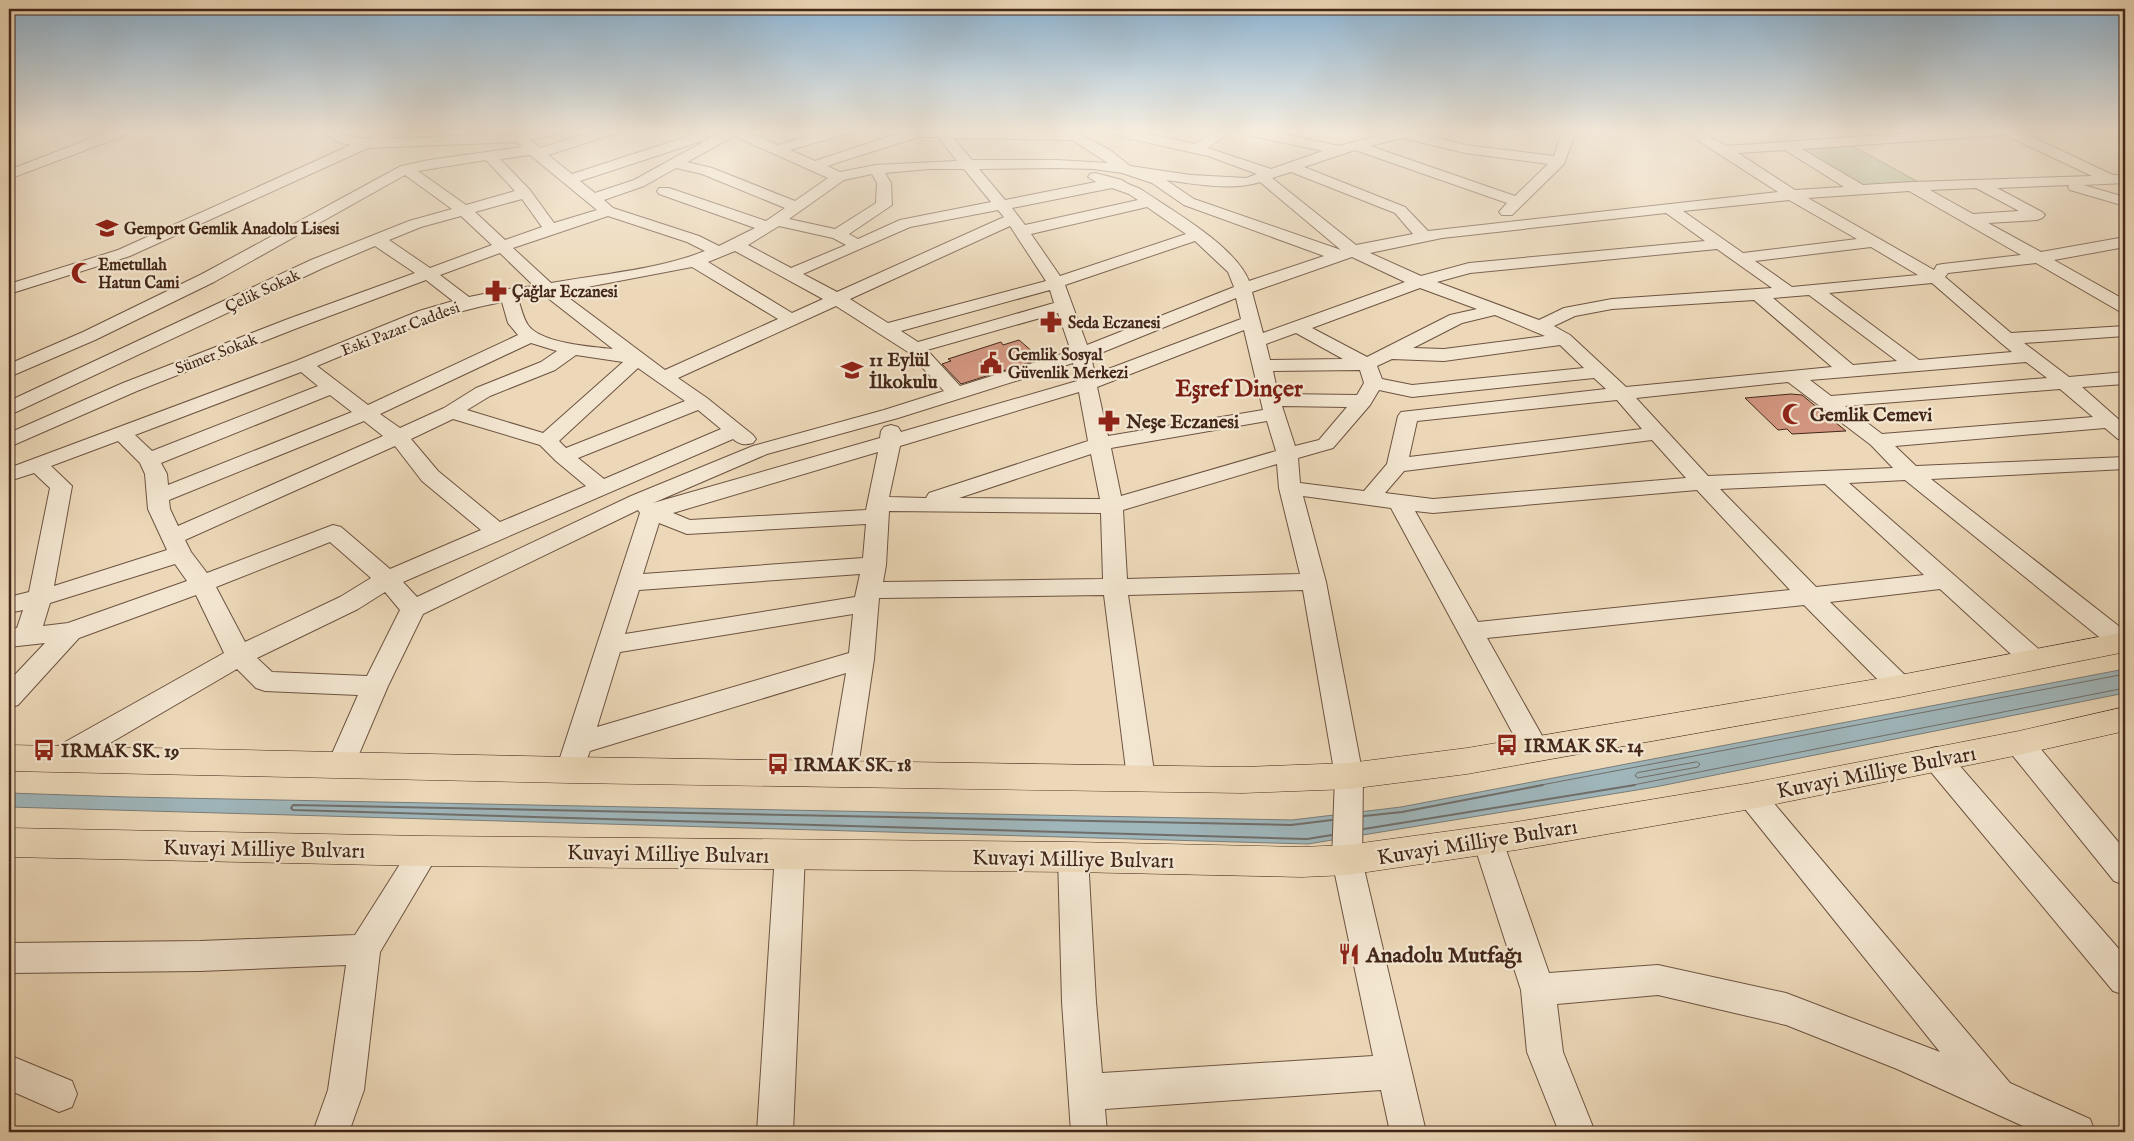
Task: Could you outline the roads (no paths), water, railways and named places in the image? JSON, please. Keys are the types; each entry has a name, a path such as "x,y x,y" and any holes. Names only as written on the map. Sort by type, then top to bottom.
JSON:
{"main road":[{"path":"9,758 341,765 575,756 843,774 1243,780 1349,776 1467,761 1900,686 2124,642"},
{"name":"Kuvayi Milliye Bulvarı","path":"9,843 425,851 1073,857 1302,862 1347,832 1488,840 1751,796 2019,743 2125,719"}],"street":[{"path":"11,288 124,253 275,184"},
{"path":"9,371 89,336 208,278 378,184"},
{"path":"427,184 465,211 547,289 637,359 700,402 790,472"},
{"path":"517,184 551,229"},
{"path":"574,184 608,212 693,239 718,252"},
{"path":"593,199 632,184"},
{"path":"740,184 797,207"},
{"name":"Eski Pazar Caddesi","path":"9,475 303,366 426,316 466,303 508,294 650,271 695,261 736,245 772,224 829,184"},
{"path":"884,184 884,205"},
{"path":"983,184 1011,218 1056,283 1081,354 1112,506 1115,587 1141,778"},
{"path":"665,377 1011,218 1102,184"},
{"path":"1128,184 1134,191 1198,236 1236,270 1243,289 1261,366 1287,454 1290,488 1314,582 1349,776 1347,832 1394,1072 1408,1132"},
{"path":"1163,184 1189,202 1346,254 1540,326 1564,339 1620,392 1702,483 1810,596 1900,686"},
{"path":"790,274 906,223 1011,218 1157,206 1189,202 1242,184"},
{"path":"1267,184 1346,254"},
{"path":"1335,184 1400,210 1424,236"},
{"path":"1467,184 1518,202"},
{"path":"1489,228 1536,184"},
{"path":"1776,184 1936,278 2125,434"},
{"path":"1851,184 1862,191"},
{"path":"341,765 375,686 412,609 645,507 760,450 891,414 955,392 1081,354 1243,289 1346,254 1424,236 1792,195 1912,186 1969,184"},
{"path":"1971,220 2037,215 1977,184"},
{"path":"2054,184 2080,187 2125,203"},
{"path":"1912,186 2125,307"},
{"path":"664,191 772,224 838,234 859,245"},
{"name":"Çelik Sokak","path":"9,408 317,264 415,224 525,193"},
{"path":"884,205 906,223"},
{"path":"838,234 884,205"},
{"path":"1668,208 1790,292"},
{"name":"Sümer Sokak","path":"9,442 130,387 503,246 608,212"},
{"path":"884,330 1056,283 1198,236"},
{"path":"377,240 428,274 466,303"},
{"path":"1740,258 1875,242"},
{"path":"1540,326 1570,312 1612,304 1759,295 1936,278 1943,269 2037,258 2125,242"},
{"path":"1255,342 1420,282 1469,268 1720,244"},
{"path":"736,245 838,299 915,348 955,392"},
{"path":"695,261 792,320"},
{"path":"1813,290 1914,366"},
{"path":"508,294 520,329 529,337 573,348 637,359"},
{"path":"1759,295 1848,371"},
{"path":"915,348 1064,306"},
{"path":"645,507 687,526 877,510 919,504 1112,506 1326,444 1364,401 1371,374 1390,352 1456,319 1496,310"},
{"path":"645,507 790,472 1088,384 1251,321"},
{"path":"1297,327 1371,374 1412,391 1600,372"},
{"path":"2007,338 2125,332"},
{"path":"159,496 366,412 529,337"},
{"path":"1390,352 1444,355 1564,339"},
{"path":"9,605 107,579 451,412 483,392 548,366 573,348"},
{"path":"1369,498 1397,465 1408,416 1620,392 2031,356"},
{"path":"547,441 637,359"},
{"path":"303,366 398,437 430,476 497,532"},
{"path":"1261,366 1371,374"},
{"path":"1792,376 1878,441 1909,472 2124,642"},
{"path":"1827,402 2125,378"},
{"path":"149,460 332,387"},
{"path":"919,504 1100,444 1272,407 1364,401"},
{"path":"563,457 700,402"},
{"path":"451,412 547,441 563,457 602,488"},
{"path":"843,774 861,659 867,597 874,565 877,510 890,443 891,414"},
{"path":"1878,441 2109,422"},
{"path":"59,759 239,656 349,603 387,579 735,431"},
{"path":"121,433 149,460 156,474 160,509 176,546 202,584 239,656 265,681 375,686"},
{"path":"1397,465 1658,433"},
{"path":"1290,488 1434,506 1702,483 2125,463"},
{"path":"18,637 40,598 61,486 37,465"},
{"path":"1830,477 2034,660"},
{"path":"1399,501 1536,748"},
{"path":"575,756 629,583 645,507"},
{"path":"18,637 70,632 202,584 333,532 387,579 412,609"},
{"path":"629,583 874,565"},
{"path":"1471,631 1946,580"},
{"path":"610,644 867,597 1115,587 1314,582"},
{"path":"9,698 70,632"},
{"path":"575,756 861,659"},
{"path":"2019,743 2125,872"},
{"path":"1936,758 2125,980"},
{"path":"1751,796 1998,1097"},
{"path":"1488,840 1538,990 1545,1052 1577,1132"},
{"path":"331,1132 346,1090 364,949 425,851"},
{"path":"775,1132 790,854"},
{"path":"1073,857 1079,1002 1089,1132"},
{"path":"9,958 200,956 364,949"},
{"path":"1538,990 1658,980 1786,1009 1908,1056 2077,1132"},
{"path":"9,1072 59,1094"},
{"path":"1086,1092 1394,1072"}],"water":[{"path":"2125,669 2125,693 1655,787 1308,844 9,807 9,793 127,797 1292,820 1401,807"}],"place":[{"name":"Gemport Gemlik Anadolu Lisesi","path":"107,228"},
{"name":"Emetullah Hatun Cami","path":"82,273"},
{"name":"Çağlar Eczanesi","path":"496,291"},
{"name":"Seda Eczanesi","path":"1051,322"},
{"name":"Gemlik Sosyal Güvenlik Merkezi","path":"991,363"},
{"name":"11 Eylül İlkokulu","path":"852,370"},
{"name":"Gemlik Cemevi","path":"1793,414"},
{"name":"Neşe Eczanesi","path":"1109,421"},
{"name":"IRMAK SK. 14","path":"1507,745"},
{"name":"IRMAK SK. 19","path":"44,750"},
{"name":"IRMAK SK. 18","path":"778,764"},
{"name":"Anadolu Mutfağı","path":"1349,954"}],"district":[{"name":"Eşref Dinçer","path":"1239,388"}]}
